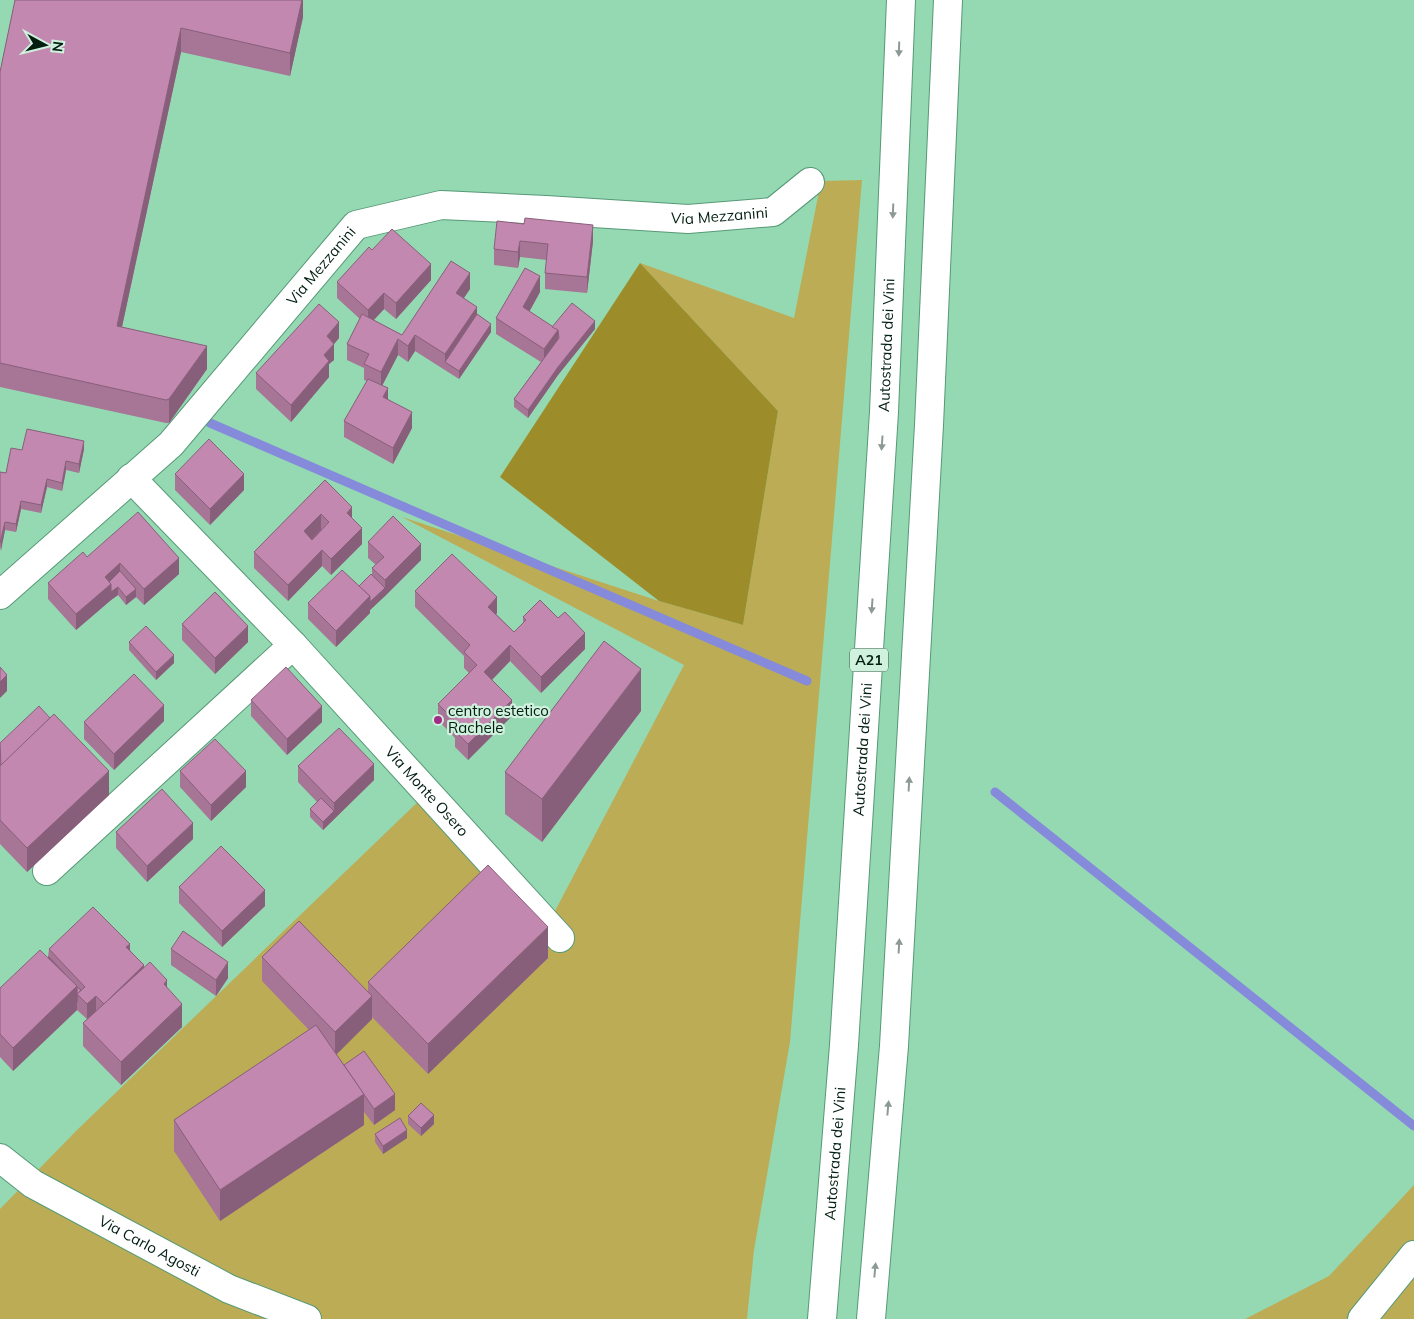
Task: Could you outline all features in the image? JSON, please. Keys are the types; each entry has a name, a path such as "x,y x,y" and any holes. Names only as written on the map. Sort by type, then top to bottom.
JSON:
{"main road":[{"name":"Autostrada dei Vini","path":"822,1319 844,1045 884,412 901,0"},
{"path":"871,1319 894,1046 930,425 948,0"},
{"name":"Via Mezzanini","path":"0,595 171,444 356,225 441,205 688,219 773,212 810,182"},
{"name":"Via Monte Osero","path":"131,478 294,645 560,938"},
{"path":"47,870 294,645"},
{"name":"Via Carlo Agosti","path":"0,1158 33,1184 229,1289 307,1319"},
{"path":"1362,1319 1414,1255"}],"shaded area":[{"path":"862,180 790,1042 754,1250 747,1319 0,1319 0,1209 76,1131 426,794 544,932 684,665 402,517 659,601 743,625 778,411 640,263 794,318 821,181"},
{"path":"640,263 778,411 743,625 659,601 500,477"},
{"path":"1414,1185 1414,1319 1245,1319 1329,1276"}],"building":[{"path":"15,0 302,0 290,53 181,28 117,326 207,346 169,399 166,400 0,363 0,72"},
{"path":"525,218 593,225 587,277 545,273 548,244 520,241 518,252 494,249 497,221 524,224"},
{"path":"392,229 431,264 396,303 384,293 368,310 337,282 369,247 372,250"},
{"path":"451,261 470,273 456,293 477,307 445,354 415,335 408,346 398,339 381,372 364,364 369,354 347,344 362,314 402,335"},
{"path":"525,268 540,276 523,307 558,330 544,349 496,318"},
{"path":"572,303 595,321 558,367 528,410 514,399 559,338 558,330 552,327"},
{"path":"319,304 339,322 327,336 334,344 324,355 329,361 291,405 256,373"},
{"path":"477,314 491,324 459,371 445,362"},
{"path":"368,379 388,388 383,397 412,412 393,448 344,421"},
{"path":"27,429 84,441 79,464 66,461 62,483 47,479 41,505 21,501 16,524 5,522 0,543 0,472 6,473 11,448 22,450"},
{"path":"209,439 244,474 210,509 175,474"},
{"path":"325,480 352,507 347,513 362,528 331,559 322,550 288,585 254,552","holes":["321,514 329,522 312,540 304,531"]},
{"path":"138,512 179,558 144,589 120,563 105,577 111,584 76,614 48,583 83,552 87,557"},
{"path":"393,516 421,544 385,580 372,568 384,557 368,542"},
{"path":"452,554 497,597 488,607 514,632 526,620 523,617 540,600 558,618 565,612 585,633 541,677 510,645 484,672 512,700 468,744 455,731 460,726 438,704 477,665 464,652 470,645 415,591"},
{"path":"342,570 370,596 336,631 308,603"},
{"path":"120,571 136,589 126,597 118,587 111,592 111,584 109,582"},
{"path":"371,574 385,588 370,602 370,596 359,586"},
{"path":"215,592 248,626 215,658 182,624"},
{"path":"146,626 174,655 156,672 129,642"},
{"path":"604,641 641,669 542,799 505,772"},
{"path":"0,667 7,675 0,682"},
{"path":"286,667 322,706 287,739 251,700"},
{"path":"134,674 164,705 114,754 84,722"},
{"path":"39,706 50,718 1,766 0,743"},
{"path":"54,714 109,771 27,848 0,820 0,766"},
{"path":"339,728 374,764 334,803 298,766"},
{"path":"215,739 246,771 211,805 180,771"},
{"path":"162,789 193,823 147,866 116,832"},
{"path":"321,798 334,811 323,822 310,809"},
{"path":"221,846 265,890 222,931 179,887"},
{"path":"488,865 548,927 428,1044 368,982"},
{"path":"93,907 130,944 126,947 144,965 104,1004 96,996 87,1004 77,994 85,987 49,949"},
{"path":"299,921 372,996 335,1032 262,957"},
{"path":"183,931 228,962 216,980 171,949"},
{"path":"40,950 77,986 13,1048 0,1034 0,988"},
{"path":"150,962 167,980 164,984 182,1004 121,1062 83,1023"},
{"path":"316,1025 364,1094 220,1190 174,1120"},
{"path":"364,1051 395,1094 374,1109 344,1065"},
{"path":"421,1103 434,1115 421,1128 408,1116"},
{"path":"400,1118 407,1130 383,1146 375,1134"}],"waterway":[{"path":"210,423 807,681"},
{"path":"995,792 1414,1126"}],"place":[{"name":"centro estetico Rachele","path":"438,720"}]}
